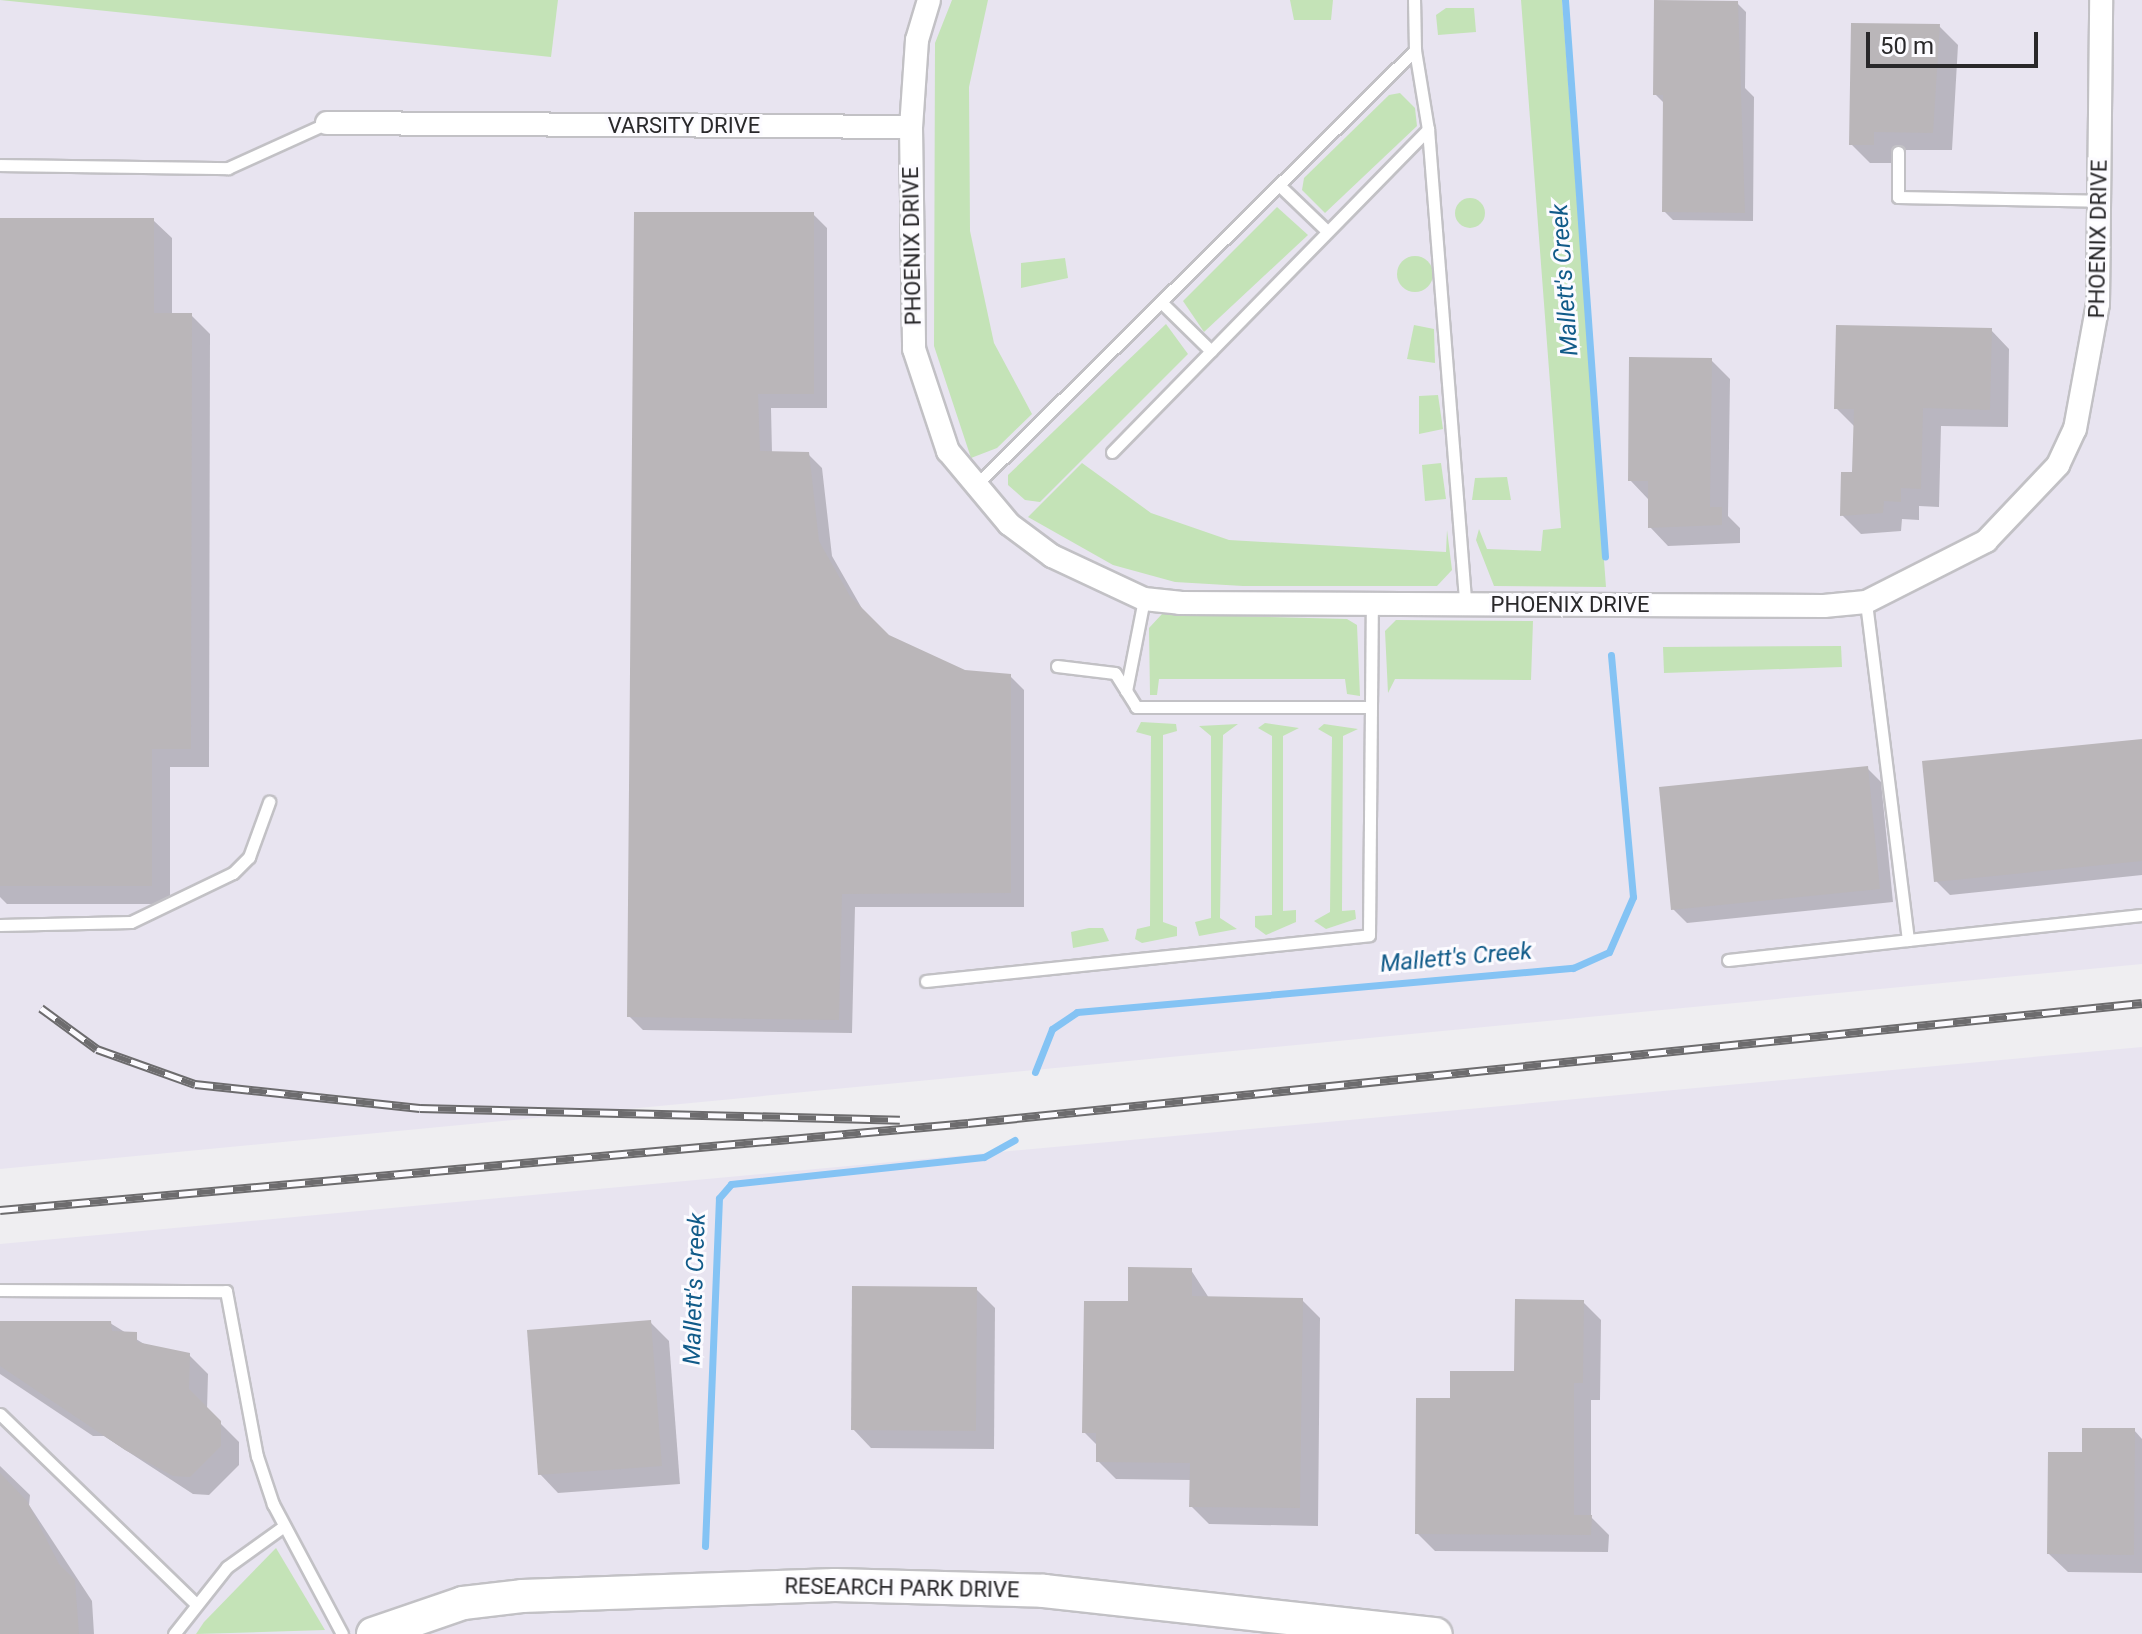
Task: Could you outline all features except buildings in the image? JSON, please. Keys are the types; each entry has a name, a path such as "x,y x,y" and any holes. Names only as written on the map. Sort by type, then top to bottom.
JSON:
{"street":[{"path":"911,127 917,40 929,0"},
{"name":"PHOENIX DRIVE","path":"911,127 914,349 948,451 975,487 1052,556 1144,599 1372,604 1866,602 1986,541 2058,465 2094,358 2101,0"},
{"name":"VARSITY DRIVE","path":"327,123 911,127"},
{"name":"RESEARCH PARK DRIVE","path":"373,1634 463,1603 522,1596 835,1585 1044,1591 1436,1634"}],"lane":[{"path":"1414,0 1415,50 1428,129 1465,604"},
{"path":"975,487 1415,50"},
{"path":"0,165 228,168 327,123"},
{"path":"1112,452 1428,129"},
{"path":"1898,152 1898,197 2099,201"},
{"path":"1279,185 1327,231"},
{"path":"1161,302 1211,351"},
{"path":"1126,691 1144,599"},
{"path":"1866,602 1908,940"},
{"path":"926,981 1369,935 1372,604"},
{"path":"1057,666 1115,673 1136,707 1371,707"},
{"path":"0,925 131,922 233,873 258,840 269,802"},
{"path":"1728,960 2142,915"},
{"path":"0,1290 226,1291 243,1402 284,1526 342,1634"},
{"path":"0,1414 197,1605"},
{"path":"174,1634 227,1567 284,1526"}],"shaded area":[{"path":"0,0 2142,0 2142,964 0,1169"},
{"path":"2142,1047 2142,1634 0,1634 0,1244"}],"green space":[{"path":"0,0 558,0 551,57"},
{"path":"952,0 988,0 969,87 970,231 994,343 1032,414 997,448 971,458 934,346 935,43"},
{"path":"1290,0 1333,0 1331,20 1294,20"},
{"path":"1521,0 1562,0 1606,587 1494,586 1476,540 1479,529 1487,549 1541,551 1543,530 1561,528"},
{"path":"1446,8 1474,8 1476,32 1438,35 1436,15"},
{"path":"1400,93 1415,108 1417,126 1325,213 1302,190 1304,178 1389,95"},
{"path":"1470,198 1481,202 1485,213 1481,224 1470,228 1459,224 1455,213 1459,202"},
{"path":"1277,207 1308,235 1204,332 1183,301"},
{"path":"1415,256 1428,261 1433,274 1428,287 1415,292 1402,287 1397,274 1402,261"},
{"path":"1065,258 1068,278 1021,288 1021,263"},
{"path":"1166,324 1188,354 1040,502 1025,500 1008,485 1008,475"},
{"path":"1414,325 1434,329 1435,363 1407,359"},
{"path":"1438,395 1443,429 1419,434 1419,396"},
{"path":"1082,463 1151,513 1229,540 1446,552 1447,530 1452,570 1437,586 1243,586 1175,582 1113,565 1028,517"},
{"path":"1441,463 1446,499 1425,501 1422,465"},
{"path":"1507,477 1511,500 1472,500 1475,478"},
{"path":"1162,614 1347,619 1357,625 1360,696 1347,694 1345,679 1159,679 1157,695 1150,695 1149,628"},
{"path":"1396,620 1533,621 1531,680 1395,679 1388,693 1385,631"},
{"path":"1841,646 1842,667 1664,673 1663,647"},
{"path":"1141,722 1176,724 1177,731 1163,735 1163,922 1177,927 1177,936 1142,943 1135,939 1137,929 1150,926 1151,736 1136,732"},
{"path":"1265,723 1299,728 1283,736 1283,911 1296,910 1296,922 1266,935 1255,927 1255,916 1272,915 1272,736 1258,728"},
{"path":"1238,724 1223,735 1220,918 1237,929 1199,936 1195,922 1211,918 1211,736 1199,726"},
{"path":"1324,724 1358,729 1343,736 1342,911 1355,910 1356,919 1326,929 1314,921 1330,912 1332,737 1318,729"},
{"path":"1103,928 1109,941 1073,948 1071,932"},
{"path":"276,1548 325,1630 196,1634 204,1622"}],"waterway":[{"name":"Mallett's Creek","path":"1565,0 1605,557"},
{"name":"Mallett's Creek","path":"1035,1072 1052,1029 1077,1012 1573,968 1609,952 1633,897 1611,655"},
{"name":"Mallett's Creek","path":"705,1546 719,1198 731,1184 984,1157 1015,1140"}],"railway":[{"path":"0,1210 968,1123 2142,1003"},
{"path":"41,1008 97,1049 195,1084 420,1108 900,1120"}]}
